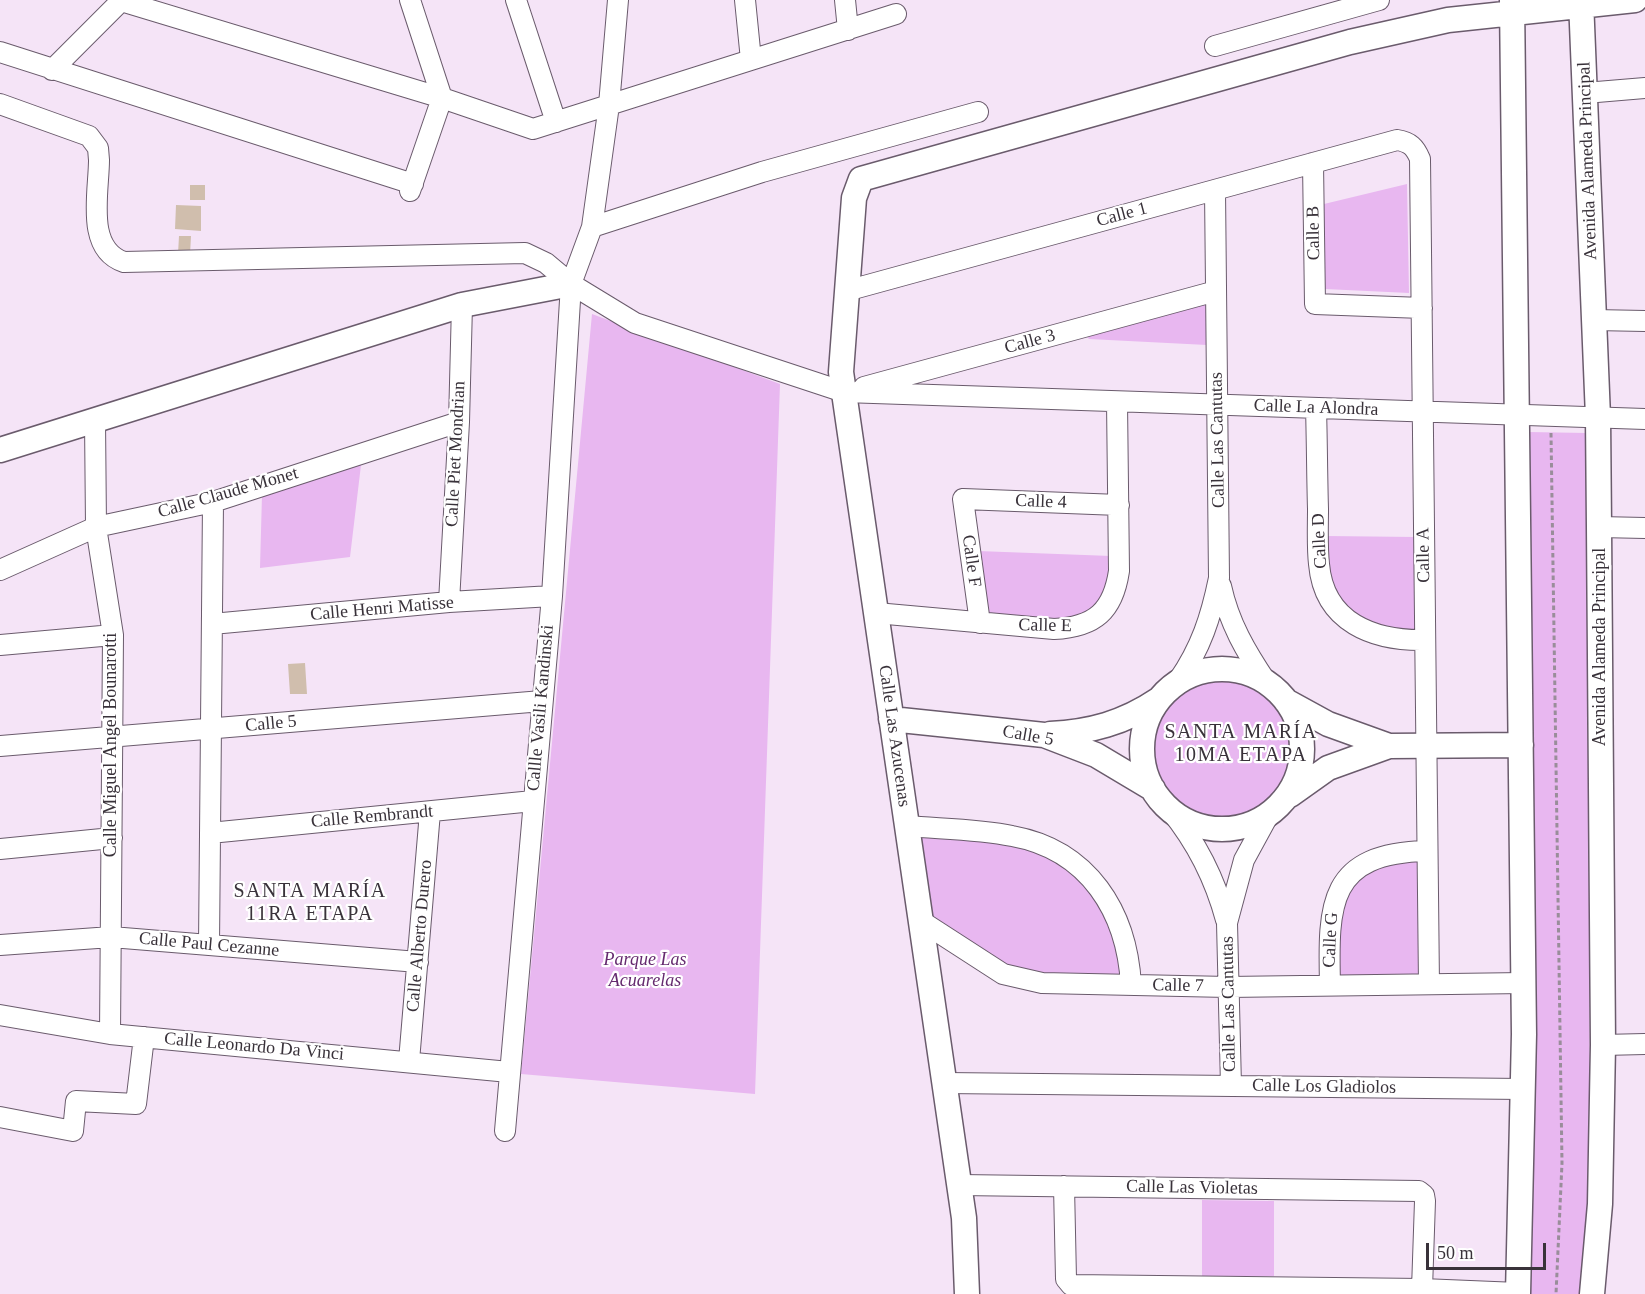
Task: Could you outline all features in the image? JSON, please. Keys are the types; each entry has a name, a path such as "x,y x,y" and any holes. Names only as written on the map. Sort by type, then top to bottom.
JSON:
{"street":[{"path":"52,70 123,0 442,98 533,129 896,14"},
{"path":"0,52 411,187 442,98 410,0"},
{"path":"516,0 556,122"},
{"name":"Callle Vasili Kandinski","path":"505,1131 552,596 570,284 592,227 609,105 618,0"},
{"path":"745,0 751,60"},
{"path":"845,0 848,30"},
{"path":"1215,46 1379,0"},
{"path":"1064,1186 1066,1278 1071,1285 1422,1289 1518,1294 1524,984 1512,6 1635,0"},
{"name":"Avenida Alameda Principal","path":"1581,3 1598,417 1599,527 1603,1045 1600,1204 1592,1294"},
{"name":"Calle Las Azucenas","path":"967,1294 964,1218 841,372 854,198 861,179 1350,42 1512,6"},
{"path":"1585,93 1645,88"},
{"name":"Calle La Alondra","path":"0,104 85,133 93,141 98,148 99,160 99,239 107,252 117,260 124,262 525,253 558,271 570,284 635,323 844,392 1645,419"},
{"path":"592,227 773,169 978,112"},
{"name":"Calle 1","path":"846,291 1397,140"},
{"name":"Calle A","path":"1397,140 1408,142 1420,159 1429,984"},
{"name":"Calle B","path":"1313,163 1315,304 1422,308"},
{"name":"Calle Las Cantutas","path":"1178,681 1200,647 1210,622 1220,578 1215,190"},
{"path":"0,450 462,305 570,284"},
{"name":"Calle 3","path":"844,392 1216,291"},
{"name":"Calle Piet Mondrian","path":"449,602 459,422 462,305"},
{"path":"1594,320 1645,321"},
{"path":"956,362 961,396"},
{"name":"Calle E","path":"876,613 1054,629 1074,628 1093,621 1107,607 1116,590 1119,571 1117,402"},
{"name":"Calle D","path":"1316,408 1319,566 1327,592 1343,615 1366,632 1394,640 1425,640"},
{"name":"Calle Miguel Angel Bounarotti","path":"95,420 96,527 112,635 110,1034"},
{"name":"Calle Claude Monet","path":"0,570 96,527 213,502 459,422"},
{"name":"Calle 4","path":"963,499 1119,505"},
{"name":"Calle F","path":"963,499 980,622"},
{"path":"209,945 213,502"},
{"path":"1599,527 1645,528"},
{"path":"1220,578 1226,610 1239,640 1267,683 1286,701 1328,724 1389,746"},
{"name":"Calle Henri Matisse","path":"212,624 449,602 552,596"},
{"path":"0,645 112,635"},
{"path":"1044,735 1099,729 1124,720 1159,699 1178,681 1203,671 1223,669 1243,671 1267,683"},
{"path":"1159,699 1146,723 1141,750 1147,777 1153,789 1170,810 1192,824 1218,830 1244,827 1268,816 1286,798 1328,768 1389,746 1521,745"},
{"name":"Calle 5","path":"0,746 542,701"},
{"path":"1286,701 1298,724 1302,749 1298,775 1286,798"},
{"name":"Calle 5","path":"891,719 1044,735 1095,755 1153,789"},
{"name":"Calle Rembrandt","path":"210,833 533,801"},
{"name":"Calle Las Cantutas","path":"1170,810 1186,831 1206,865 1227,923"},
{"name":"Calle Alberto Durero","path":"409,1061 430,812"},
{"name":"Calle Las Cantutas","path":"1231,1086 1227,923 1244,860 1268,816"},
{"path":"907,826 1012,835 1056,851 1075,864 1093,880 1119,921 1126,943 1131,985"},
{"path":"0,849 112,838"},
{"name":"Calle G","path":"1330,986 1329,926 1335,900 1341,888 1360,868 1384,855 1428,851"},
{"name":"Calle 7","path":"921,921 1003,974 1042,983 1228,987 1524,984"},
{"name":"Calle Paul Cezanne","path":"0,945 111,937 418,962"},
{"name":"Calle Leonardo Da Vinci","path":"0,1015 110,1034 510,1072"},
{"path":"0,1117 73,1131 76,1101 136,1104 144,1037"},
{"path":"1603,1045 1645,1044"},
{"name":"Calle Los Gladiolos","path":"944,1083 1523,1089"},
{"name":"Calle Las Violetas","path":"959,1185 1419,1191 1424,1195 1422,1289"}],"path":[{"path":"1551,429 1562,1163 1556,1294"}],"green space":[{"path":"1407,184 1409,293 1325,289 1324,204"},
{"path":"1206,302 1207,345 1089,339 1085,335"},
{"name":"Parque Las Acuarelas","path":"592,314 780,384 755,1094 521,1074"},
{"path":"1528,432 1587,433 1590,1212 1585,1294 1527,1294"},
{"path":"361,465 350,557 260,568 262,495"},
{"path":"1326,536 1416,537 1417,635 1392,635 1350,614 1334,592 1326,568"},
{"path":"978,551 1111,556 1110,583 1099,606 1064,623 985,616"},
{"path":"1222,676 1250,682 1273,698 1289,721 1295,749 1289,777 1273,800 1250,816 1222,822 1194,816 1171,800 1155,777 1149,749 1155,721 1171,698 1194,682"},
{"path":"918,836 1014,846 1037,852 1058,862 1077,876 1106,911 1123,976 1053,976 1025,972 991,957 930,917"},
{"path":"1421,859 1421,977 1337,978 1339,906 1361,875 1380,864"},
{"path":"1202,1200 1274,1201 1274,1276 1202,1276"}],"building":[{"path":"190,185 205,185 205,200 190,200"},
{"path":"176,205 201,206 201,231 175,229"},
{"path":"179,236 191,236 190,255 178,254"},
{"path":"305,663 307,694 290,694 288,664"}],"district":[{"name":"SANTA MARÍA 10MA ETAPA","path":"1241,744"},
{"name":"SANTA MARÍA 11RA ETAPA","path":"310,904"}]}
